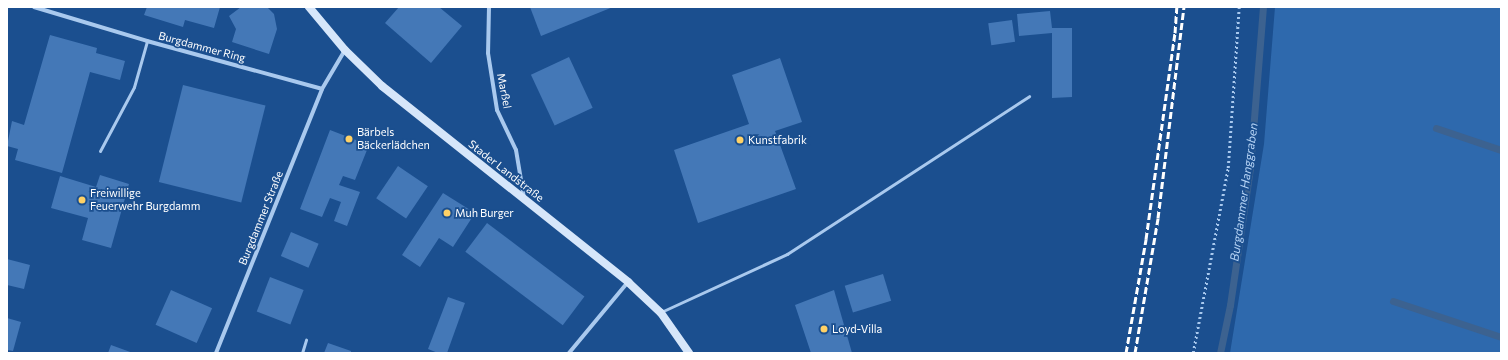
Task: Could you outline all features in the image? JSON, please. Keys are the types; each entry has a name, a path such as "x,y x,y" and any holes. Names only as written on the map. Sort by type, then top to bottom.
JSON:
{"street":[{"name":"Burgdammer Ring","path":"34,7 147,41 322,89"},
{"name":"Stader Landstraße","path":"309,7 345,50 393,95 628,282 661,313 689,353"},
{"name":"Marßel","path":"489,7 488,53 497,110 516,150 524,198"},
{"path":"322,89 345,50"},
{"name":"Burgdammer Straße","path":"216,353 322,89"},
{"path":"569,353 628,282"}],"lane":[{"path":"100,151 134,87 147,41"},
{"path":"661,313 787,254 1030,96"},
{"path":"302,353 306,340"}],"path":[{"path":"1193,353 1228,168 1239,7"}],"shaded area":[{"path":"1275,7 1501,7 1501,353 1230,353 1264,144"}],"building":[{"path":"147,7 220,7 214,28 185,20 183,27 144,15"},
{"path":"241,7 267,7 274,14 277,29 269,54 232,42 236,29 229,16"},
{"path":"399,7 439,7 462,26 431,63 385,23"},
{"path":"530,7 613,7 541,36"},
{"path":"1050,11 1052,28 1072,28 1072,97 1052,98 1052,33 1019,36 1017,14"},
{"path":"1012,20 1015,42 991,45 988,23"},
{"path":"50,35 97,48 96,53 125,61 120,80 90,72 62,173 15,160 18,149 7,146 12,121 24,125"},
{"path":"569,57 593,108 555,126 531,75"},
{"name":"Kunstfabrik","path":"780,58 802,122 775,131 796,189 698,223 674,150 749,124 732,75"},
{"path":"183,85 265,106 241,203 159,182"},
{"path":"330,130 369,145 355,180 343,176 339,185 360,192 347,226 334,221 341,202 330,198 322,217 300,209"},
{"path":"398,166 428,186 406,218 376,198"},
{"path":"100,175 129,184 111,248 82,240 88,218 51,208 60,176 96,187"},
{"path":"443,193 475,213 453,247 439,238 420,267 402,255"},
{"path":"487,223 584,296 563,325 465,252"},
{"path":"291,232 319,244 308,268 281,256"},
{"path":"7,259 30,265 24,289 7,285"},
{"path":"883,274 891,301 853,312 845,286"},
{"path":"270,277 304,290 290,324 257,312"},
{"path":"171,290 212,308 197,343 156,325"},
{"name":"Loyd-Villa","path":"834,290 852,353 811,353 795,305"},
{"path":"448,297 465,303 447,353 438,353 428,349"},
{"path":"7,318 21,322 13,351 7,350"},
{"path":"328,343 351,351 351,353 324,353"},
{"path":"111,345 133,353 108,353"}],"waterway":[{"name":"Burgdammer Hanggraben","path":"1220,353 1230,305 1250,168 1263,7"},
{"path":"1436,128 1501,150"},
{"path":"1393,301 1501,337"}],"railway":[{"path":"1126,353 1146,239 1175,33 1177,7"},
{"path":"1135,353 1158,218 1184,7"}],"place":[{"name":"Bärbels Bäckerlädchen","path":"349,139"},
{"name":"Kunstfabrik","path":"740,140"},
{"name":"Freiwillige Feuerwehr Burgdamm","path":"82,200"},
{"name":"Muh Burger","path":"447,213"},
{"name":"Loyd-Villa","path":"824,329"}]}
